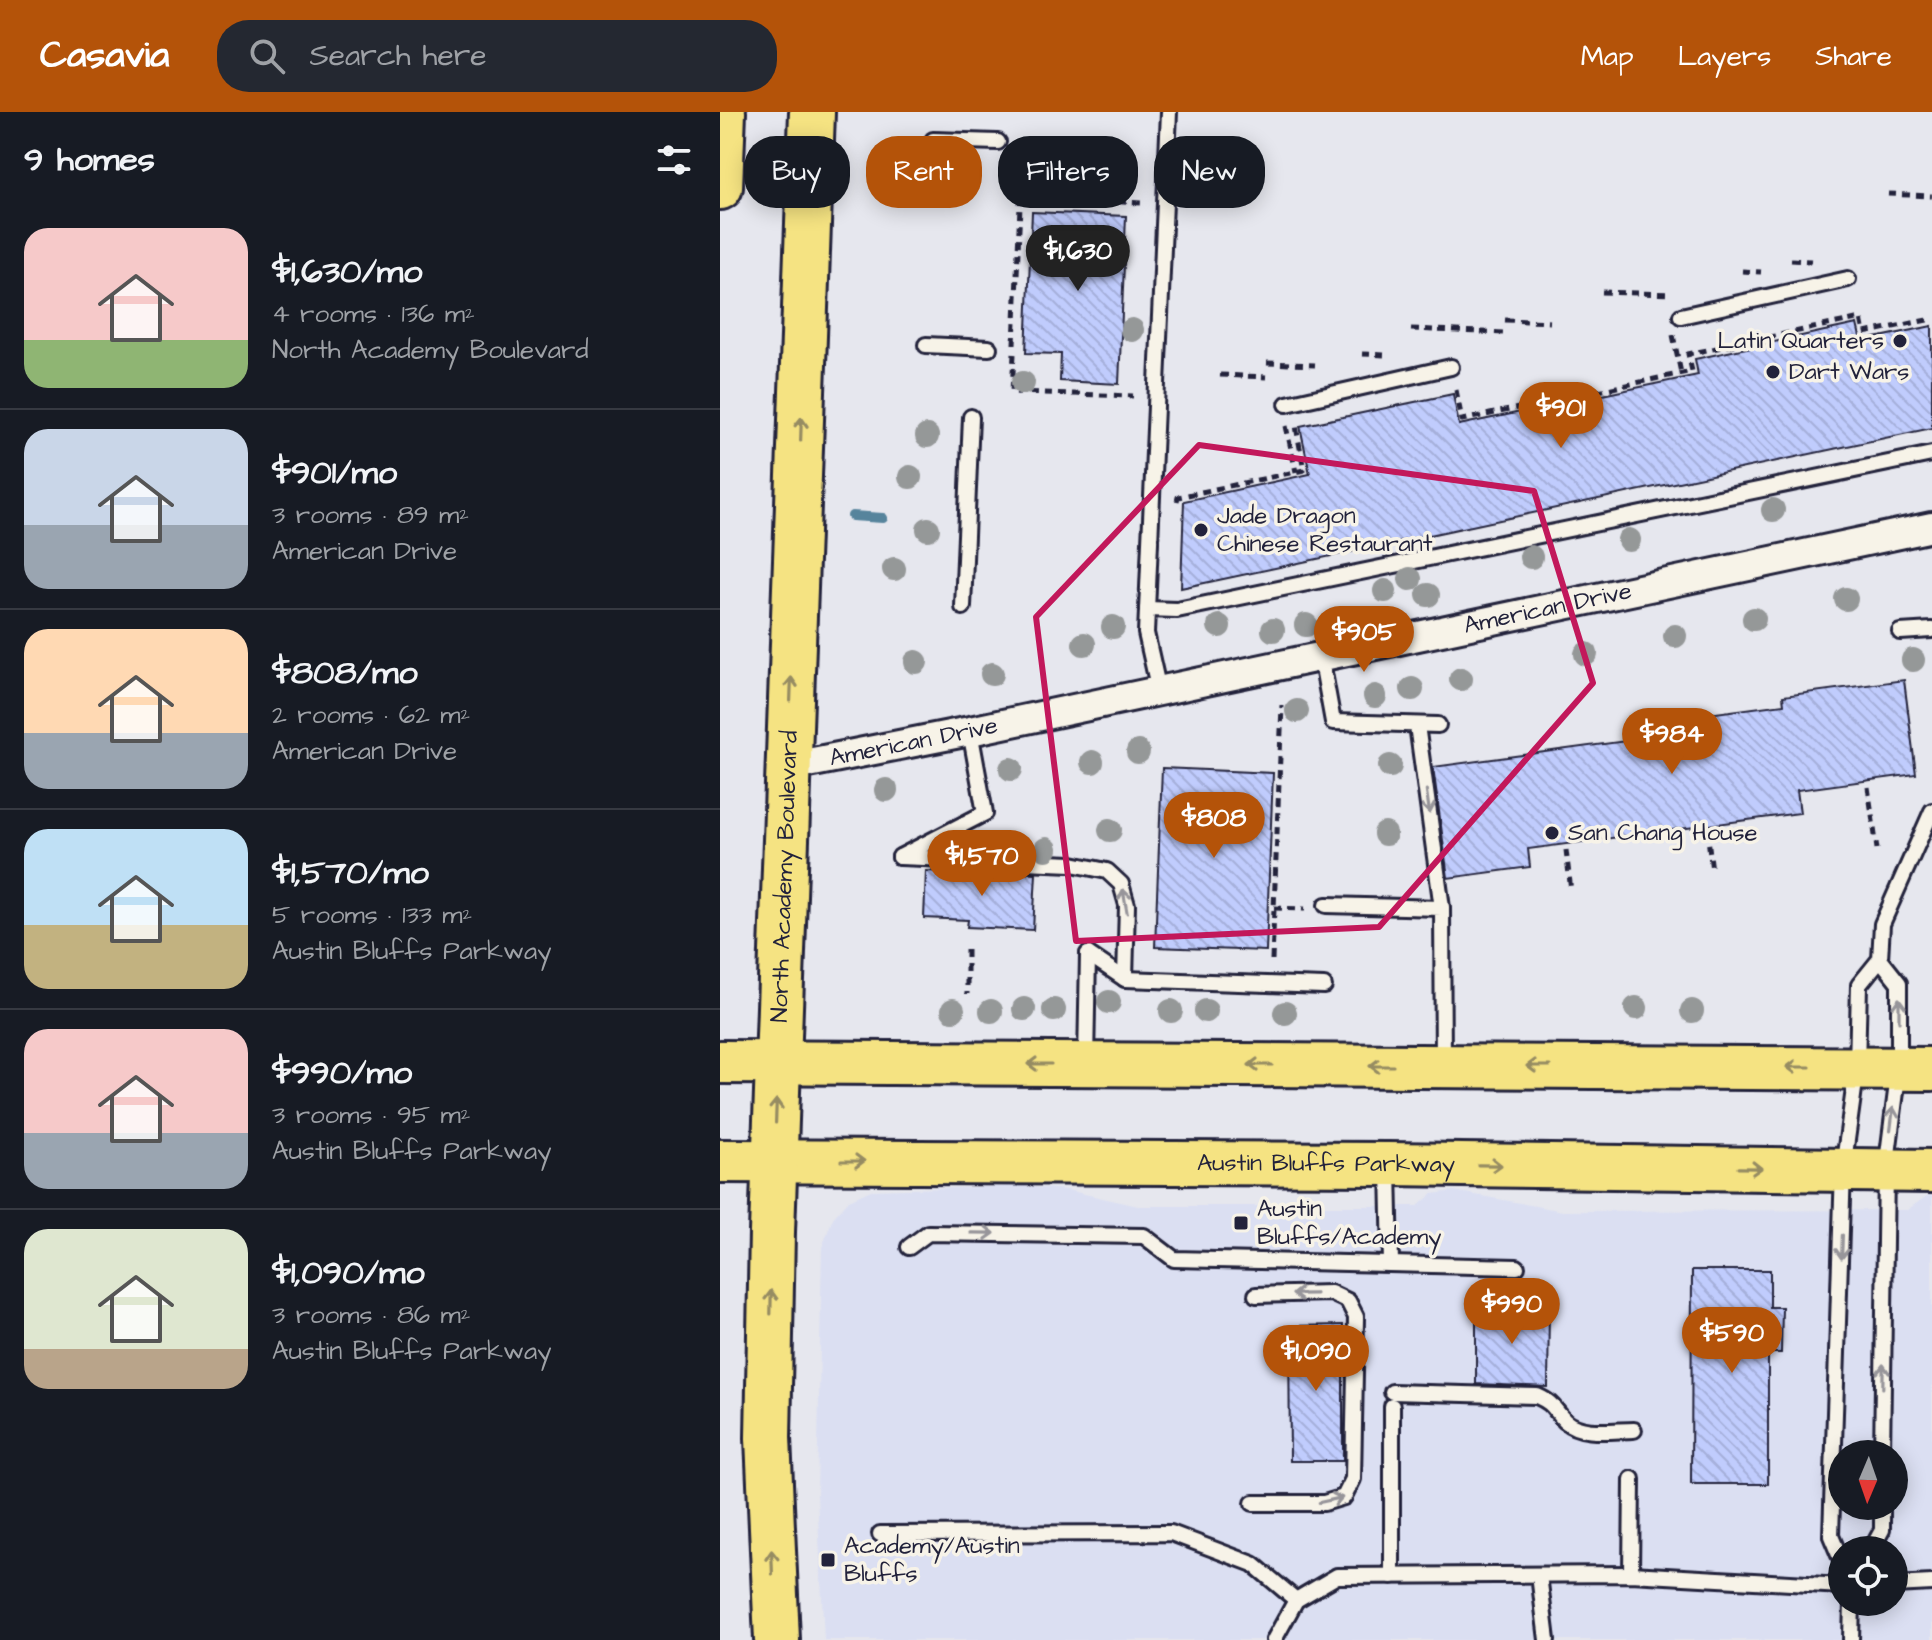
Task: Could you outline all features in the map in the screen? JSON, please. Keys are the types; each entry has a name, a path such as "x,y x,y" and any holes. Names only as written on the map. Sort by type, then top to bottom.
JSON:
{"highway":[{"path":"720,187 723,112"},
{"name":"North Academy Boulevard","path":"777,1640 772,1582 768,1438 778,1061 812,112"}],"main road":[{"path":"720,1062 1915,1069"},
{"name":"Austin Bluffs Parkway","path":"720,1161 1389,1164 1932,1171"}],"street":[{"name":"American Drive","path":"788,767 1932,527"}],"lane":[{"path":"1159,691 1146,633 1169,112"},
{"path":"982,142 998,142"},
{"path":"1681,316 1848,279"},
{"path":"926,345 989,348"},
{"path":"1286,411 1451,367"},
{"path":"963,607 971,417"},
{"path":"1147,609 1177,610 1932,454"},
{"path":"1900,632 1932,630"},
{"path":"1321,656 1333,722 1438,725"},
{"path":"1417,725 1442,908 1443,1066"},
{"path":"970,731 985,813 900,857 1072,864 1095,866 1107,871 1121,884 1127,905 1125,979"},
{"path":"1831,1536 1843,1169 1857,1067 1859,985 1880,959 1882,924 1932,811"},
{"path":"1326,905 1442,908"},
{"path":"1086,1065 1088,954 1125,979 1324,986"},
{"path":"1880,959 1899,983 1915,1069 1886,1170 1882,1440"},
{"path":"1389,1164 1391,1264"},
{"path":"909,1247 928,1233 1144,1236 1174,1259 1517,1267"},
{"path":"1253,1503 1324,1503 1344,1497 1353,1479 1356,1346 1356,1317 1348,1301 1331,1293 1256,1295"},
{"path":"1392,1576 1392,1399 1537,1396 1552,1403 1566,1421 1581,1430 1634,1430"},
{"path":"1631,1574 1632,1479"},
{"path":"880,1534 1171,1533 1253,1564 1296,1600"},
{"path":"1274,1640 1296,1600 1337,1576 1631,1574 1828,1585"},
{"path":"1539,1575 1547,1640"},
{"path":"1908,1584 1932,1583"},
{"path":"1851,1640 1852,1616"}],"path":[{"path":"1888,194 1932,196"},
{"path":"1138,203 1142,203"},
{"path":"1020,208 1012,392 1133,396"},
{"path":"1602,292 1680,295"},
{"path":"1441,391 1456,388 1462,420 1692,371 1688,354 1861,318 1864,333 1932,319"},
{"path":"1505,320 1550,322"},
{"path":"1411,329 1504,333"},
{"path":"1673,332 1681,373"},
{"path":"1267,363 1315,365"},
{"path":"1220,375 1266,377"},
{"path":"1286,411 1296,472"},
{"path":"1177,511 1178,497 1304,470 1295,422"},
{"path":"1272,963 1282,705"},
{"path":"1868,787 1877,849"},
{"path":"1707,830 1712,871"},
{"path":"1566,850 1571,891"},
{"path":"967,950 967,994"}],"highlighted area":[{"path":"1199,445 1534,491 1593,683 1379,927 1076,941 1036,617"}],"shaded area":[{"path":"1021,1186 1067,1190 1138,1206 1418,1206 1432,1194 1454,1191 1563,1211 1907,1210 1932,1195 1932,1640 824,1640 817,1495 822,1247 833,1218 849,1200 871,1190"}],"building":[{"path":"1032,212 1126,216 1119,384 1060,381 1061,354 1026,353"},
{"path":"1857,324 1861,341 1932,326 1932,428 1181,588 1184,501 1310,474 1300,426 1453,394 1459,425 1698,375 1695,359"},
{"path":"1904,680 1916,774 1797,790 1800,813 1528,849 1530,867 1448,878 1433,767 1634,740 1632,724 1784,704 1783,696"},
{"path":"1162,768 1273,773 1266,951 1155,947"},
{"path":"969,870 1036,873 1033,930 967,927 968,920 924,918 926,871 969,873"},
{"path":"1692,1270 1770,1270 1770,1307 1782,1307 1781,1353 1768,1353 1768,1484 1691,1484"},
{"path":"1476,1306 1549,1306 1548,1387 1476,1384"},
{"path":"1343,1325 1343,1461 1290,1461 1289,1326"}],"waterway":[{"path":"852,516 883,518"}],"place":[{"name":"Latin Quarters","path":"1900,341"},
{"name":"Dart Wars","path":"1773,372"},
{"name":"Jade Dragon Chinese Restaurant","path":"1201,530"},
{"name":"San Chang House","path":"1552,833"},
{"name":"Austin Bluffs/Academy","path":"1241,1223"},
{"name":"Academy/Austin Bluffs","path":"828,1560"}]}
